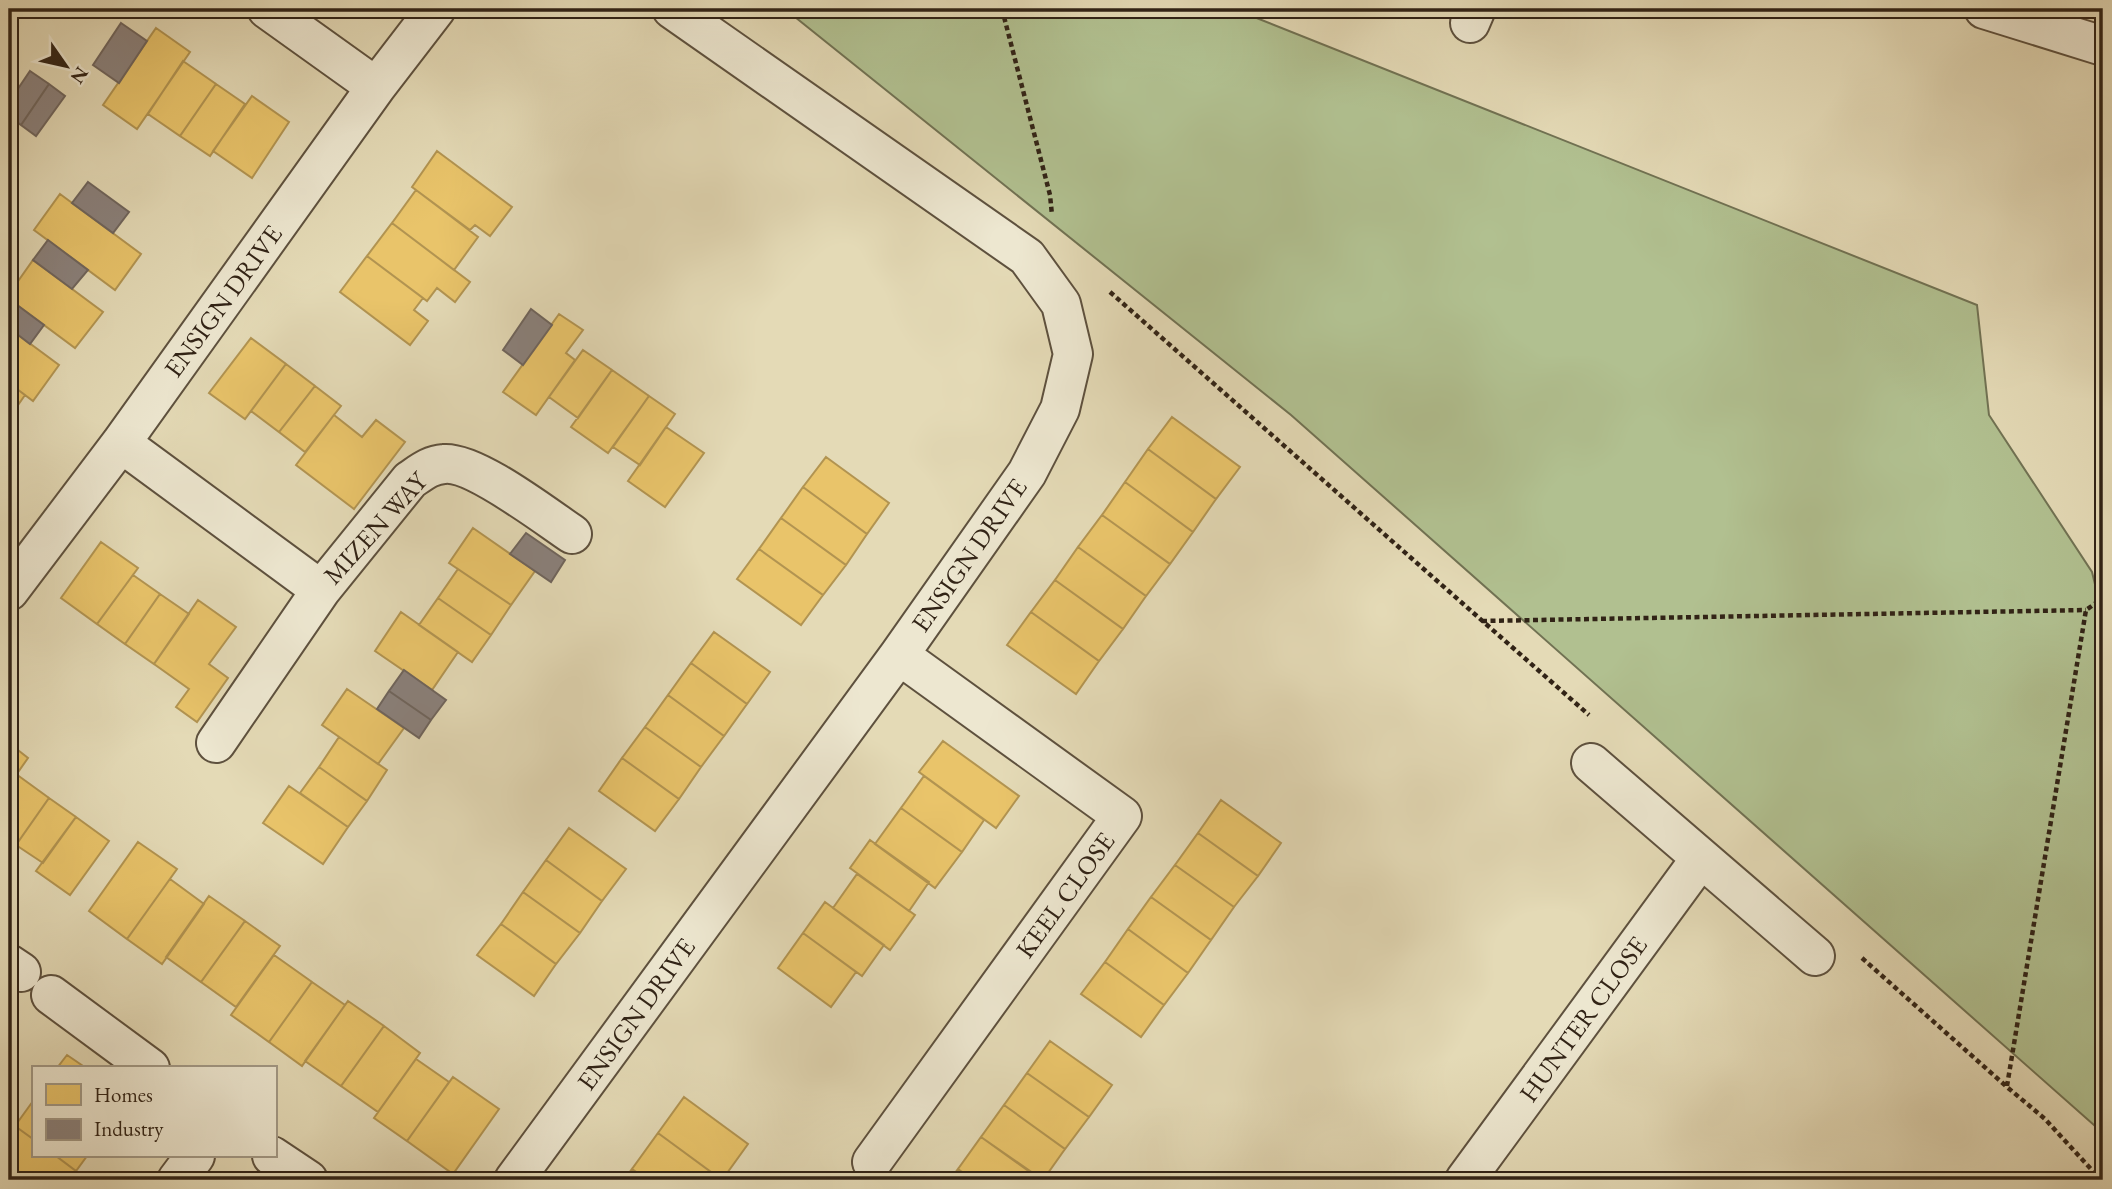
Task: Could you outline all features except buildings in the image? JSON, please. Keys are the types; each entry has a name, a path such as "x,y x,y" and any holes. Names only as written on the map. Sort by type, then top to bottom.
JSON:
{"street":[{"path":"267,9 376,87"},
{"name":"ENSIGN DRIVE","path":"9,591 121,443 376,87 436,9"},
{"name":"ENSIGN DRIVE","path":"514,1180 899,655 1027,473 1060,409 1073,354 1061,304 1027,257 672,9"},
{"path":"1984,9 2103,46"},
{"name":"MIZEN WAY","path":"121,443 321,590 410,480 428,467 447,464 474,471 572,534"},
{"path":"216,743 321,590"},
{"name":"KEEL CLOSE","path":"872,1162 1122,816 899,655"},
{"path":"1591,763 1815,956"},
{"name":"HUNTER CLOSE","path":"1465,1180 1701,858"},
{"path":"51,995 147,1066"},
{"path":"177,1180 194,1158"},
{"path":"275,1158 308,1180"}],"path":[{"path":"1002,9 1050,195 1055,247 1027,257"},
{"path":"1107,289 1594,720"},
{"path":"1482,621 2086,610 2103,598"},
{"path":"2007,1087 2086,610"},
{"path":"1855,951 2045,1119 2101,1180"}],"green space":[{"path":"785,9 1234,9 1977,305 1989,415 2092,572 2103,617 2103,1133 1291,415"}]}
